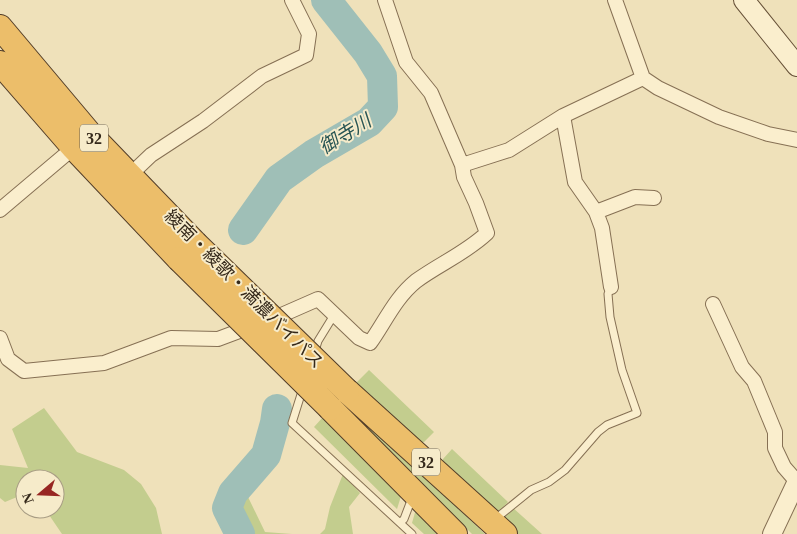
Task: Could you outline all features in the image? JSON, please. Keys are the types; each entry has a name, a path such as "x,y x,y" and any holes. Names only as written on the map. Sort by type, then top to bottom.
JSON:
{"highway":[{"name":"綾南・綾歌・満濃バイパス","path":"0,27 82,141 130,175 187,251 347,391 499,528"},
{"name":"綾南・綾歌・満濃バイパス","path":"0,63 82,141 187,251 330,408 455,534"}],"main road":[{"path":"744,0 797,66"}],"street":[{"path":"130,175 151,155 203,121 262,76 306,55 309,34 292,0"},
{"path":"0,338 8,359 24,371 104,363 172,338 218,339 318,299 359,338 370,343 397,300 416,282 477,243 487,233 464,177 462,165 431,93 406,62 385,0"},
{"path":"614,0 643,78 658,88 719,117 768,134 797,140"},
{"path":"462,165 509,150 563,116 643,78"},
{"path":"563,116 575,182 596,212 602,228 611,287"},
{"path":"0,210 82,141"},
{"path":"596,212 635,197 654,198"},
{"path":"713,304 742,367 754,381 775,432 775,448 784,467 797,482 772,534"}],"lane":[{"path":"499,528 531,490 549,482 565,470 598,432 637,413 622,370 610,317 608,294 611,287"},
{"path":"309,368 318,341 334,315"},
{"path":"306,377 292,423 412,534"},
{"path":"400,523 404,519 414,493"}],"green space":[{"path":"369,370 434,432 424,442 418,442 356,383"},
{"path":"341,398 485,534 472,534 338,400"},
{"path":"44,408 77,452 124,470 141,484 156,508 162,534 62,534 52,519 65,519 65,469 15,469 15,498 5,502 0,498 0,465 28,468 12,429"},
{"path":"323,417 402,493 397,509 314,427"},
{"path":"452,449 508,502 499,512 493,512 443,465 443,459"},
{"path":"343,474 360,493 349,507 353,534 320,534 325,529 330,507"},
{"path":"235,497 248,497 265,532 292,534 244,534 231,508"},
{"path":"512,507 542,534 518,534 511,529 504,516"},
{"path":"416,509 442,534 424,534 412,523"}],"waterway":[{"name":"御寺川","path":"243,230 279,179 314,154 369,122 383,107 382,76 368,53 326,0"},
{"name":"御寺川","path":"240,534 227,508 233,493 266,455 277,409"}]}
